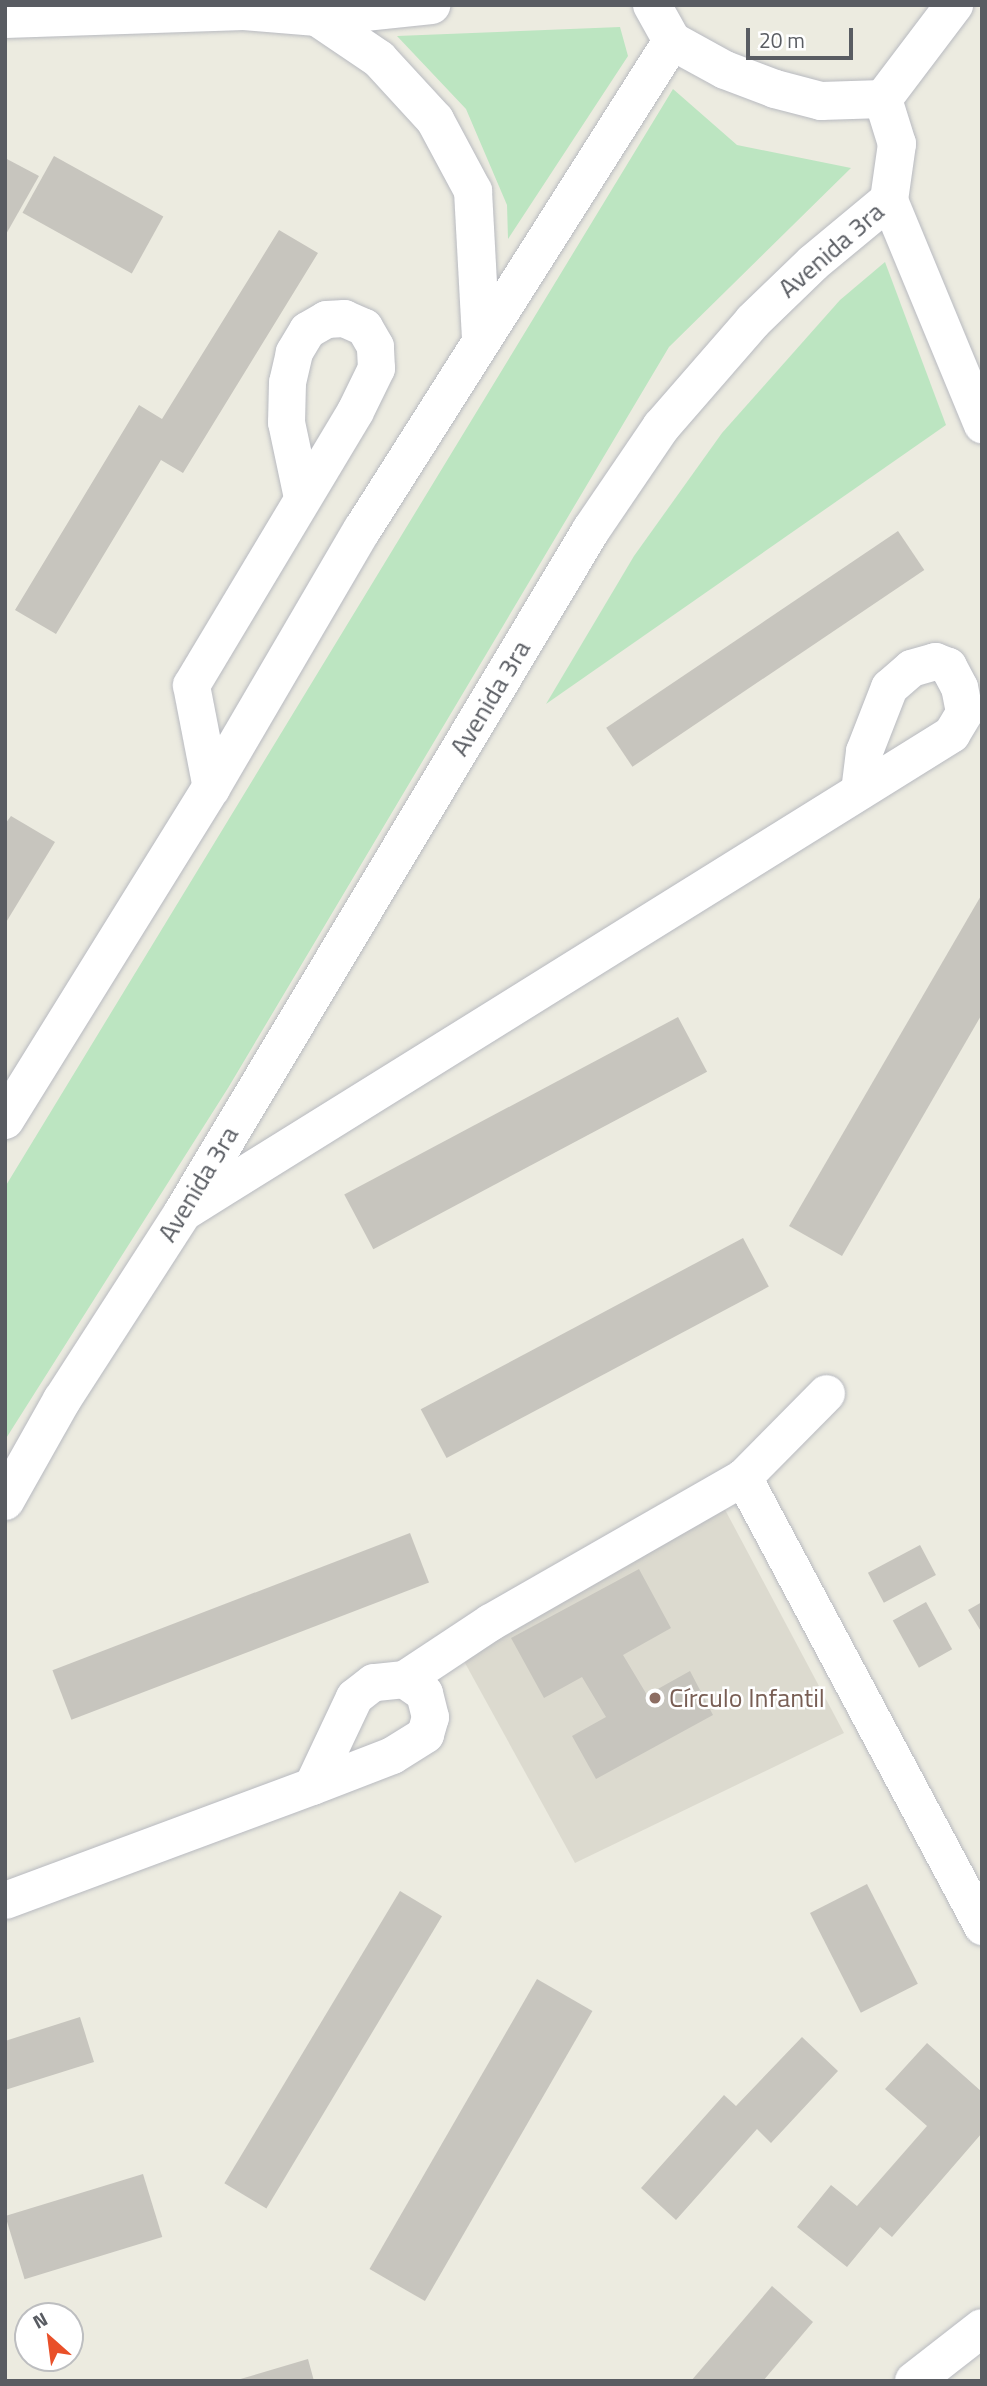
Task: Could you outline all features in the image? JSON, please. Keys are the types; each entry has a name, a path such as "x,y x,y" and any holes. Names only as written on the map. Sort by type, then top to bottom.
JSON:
{"main road":[{"path":"5,19 244,11 317,17 431,5"},
{"path":"652,5 672,41 725,70 775,89 821,101 883,99 954,5"},
{"path":"317,17 379,59 435,120 473,191 481,341"},
{"path":"5,1120 211,788 362,530 672,41"},
{"name":"Avenida 3ra","path":"5,1501 62,1400 183,1212 591,530 661,427 753,321 813,262 889,200 897,144 883,99"},
{"path":"914,2381 982,2328"}],"street":[{"path":"889,200 982,424"},
{"path":"211,788 191,685 302,497"},
{"path":"183,1212 859,791"},
{"path":"312,1786 354,1697 373,1682 404,1679 490,1622 743,1477 826,1393"},
{"path":"743,1477 982,1926"},
{"path":"5,1900 392,1755 425,1734 430,1717 424,1693 404,1679"}],"shaded area":[{"name":"Círculo Infantil","path":"722,1504 844,1733 575,1863 465,1663 467,1651"}],"green space":[{"path":"620,27 628,56 508,239 507,205 466,109 397,36"},
{"path":"673,89 737,145 851,168 669,347 228,1088 5,1440 5,1187"},
{"path":"885,262 946,425 546,704 634,556 722,433 840,300"}],"building":[{"path":"54,156 163,217 132,273 22,213"},
{"path":"5,158 39,176 5,236"},
{"path":"279,230 318,253 183,473 161,460 56,634 15,610 139,405 162,419"},
{"path":"898,531 924,570 632,767 606,728"},
{"path":"11,816 55,842 5,924 5,824"},
{"path":"982,894 982,1014 842,1256 789,1226"},
{"path":"678,1017 707,1072 373,1249 344,1194"},
{"path":"743,1238 769,1287 447,1458 421,1409"},
{"path":"410,1533 429,1582 71,1720 52,1670"},
{"path":"920,1545 936,1575 884,1603 868,1573"},
{"path":"639,1569 671,1628 623,1655 647,1695 690,1671 713,1715 596,1779 572,1736 606,1717 582,1677 544,1698 511,1638"},
{"path":"926,1602 952,1649 919,1668 893,1620"},
{"path":"982,1602 982,1633 968,1610"},
{"path":"867,1884 918,1984 861,2013 810,1913"},
{"path":"400,1891 442,1916 266,2209 224,2183"},
{"path":"537,1979 592,2011 425,2301 370,2269"},
{"path":"80,2017 94,2062 5,2090 5,2041"},
{"path":"802,2037 838,2071 771,2143 757,2129 676,2220 641,2188 724,2095 736,2106"},
{"path":"927,2043 982,2092 982,2133 892,2237 880,2227 847,2267 797,2227 831,2185 857,2206 927,2126 885,2089"},
{"path":"143,2174 162,2237 25,2279 5,2216"},
{"path":"772,2286 813,2322 763,2381 691,2381"},
{"path":"308,2359 314,2381 237,2381 237,2380"}],"place":[{"name":"Círculo Infantil","path":"655,1698"}]}
